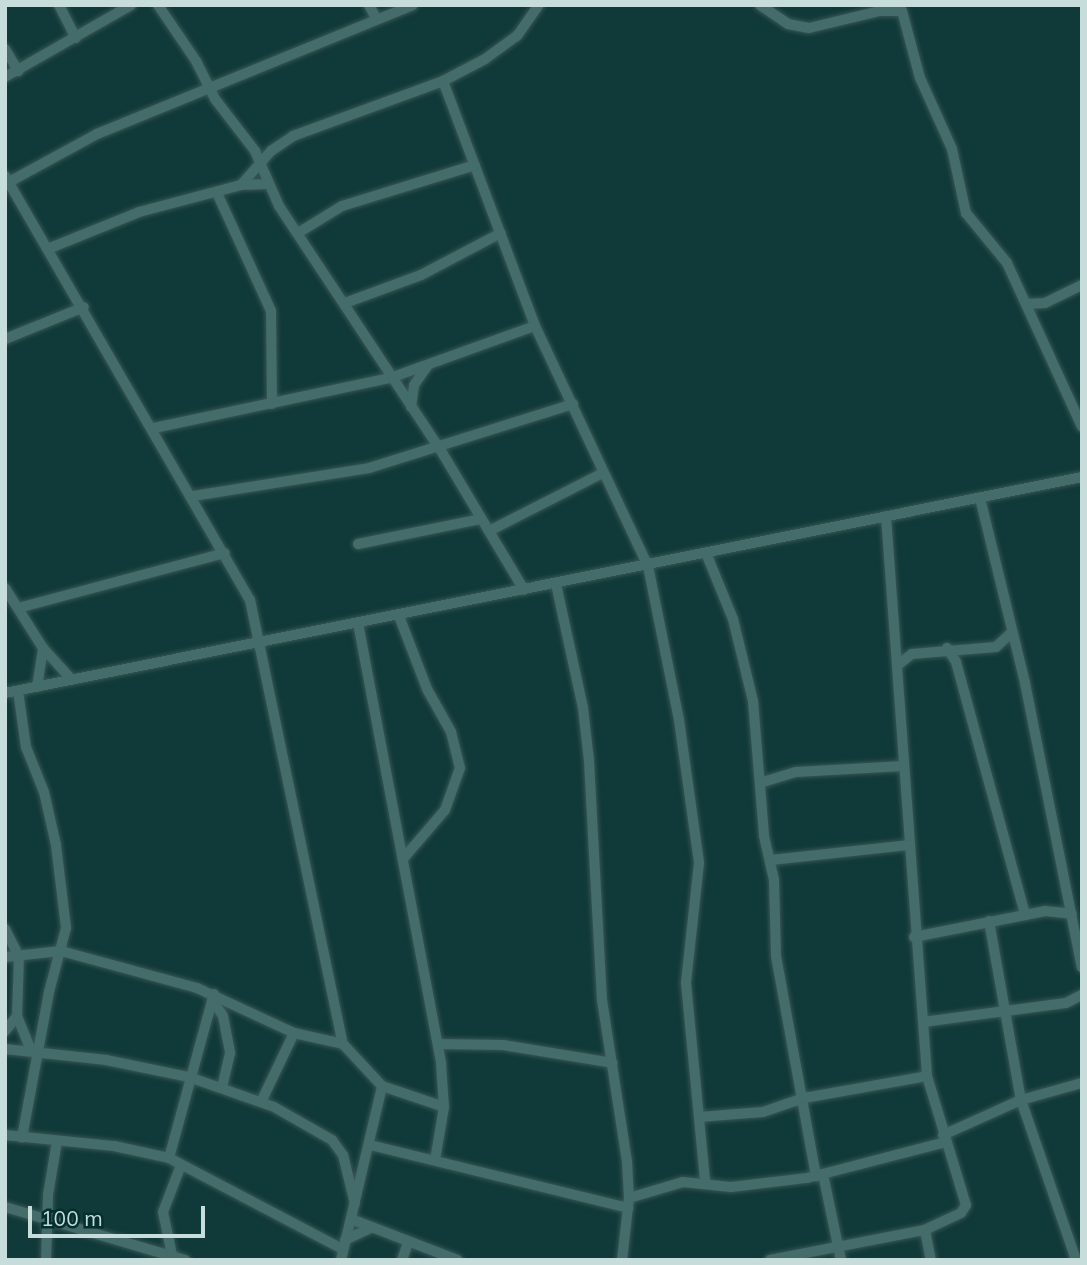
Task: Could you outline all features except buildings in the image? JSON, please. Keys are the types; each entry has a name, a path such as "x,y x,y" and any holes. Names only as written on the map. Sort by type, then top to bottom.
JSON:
{"street":[{"path":"59,5 76,38"},
{"path":"5,77 131,5"},
{"path":"158,5 196,61 210,91 260,164 267,184 298,233 439,449 524,590"},
{"path":"369,5 376,18"},
{"path":"413,5 376,18 210,91 97,134 7,179 154,428 250,600 262,643 343,1044 382,1086 444,1107"},
{"path":"240,185 293,136 443,81 503,47 539,5"},
{"path":"760,5 788,24 809,28 880,11 902,11 920,78 952,149 966,213 1007,263 1082,427"},
{"path":"5,49 18,71"},
{"path":"443,81 535,326 648,566 679,720 699,863 686,983 705,1182"},
{"path":"298,233 342,206 475,164"},
{"path":"50,248 129,215 240,185 267,184"},
{"path":"218,193 271,312 272,404"},
{"path":"345,303 421,275 501,233"},
{"path":"1026,304 1053,300 1082,285"},
{"path":"5,339 84,307"},
{"path":"154,428 393,377 535,326"},
{"path":"411,407 414,386 429,364"},
{"path":"193,496 369,468 439,449 573,404"},
{"path":"489,531 603,473"},
{"path":"5,694 1082,477"},
{"path":"980,498 1079,940 1082,967"},
{"path":"770,1260 833,1251 925,1230 961,1213 966,1205 944,1138 928,1076 914,937 898,646 886,516"},
{"path":"358,544 481,519"},
{"path":"18,608 225,553"},
{"path":"706,553 742,653 763,782 764,836 771,860 776,956 833,1251 841,1260"},
{"path":"556,583 584,721 603,1000 629,1203 622,1260"},
{"path":"5,588 43,648 72,680"},
{"path":"399,616 428,689 451,732 460,768 445,810 403,859"},
{"path":"358,624 438,1044 444,1107 435,1160"},
{"path":"899,663 912,654 947,648 996,646 1012,632"},
{"path":"898,646 912,654"},
{"path":"956,662 966,647"},
{"path":"37,687 43,648"},
{"path":"947,648 956,662 1025,914"},
{"path":"18,691 23,734 56,845 66,928 35,1052 22,1138"},
{"path":"763,782 796,772 904,766"},
{"path":"401,843 416,841"},
{"path":"771,860 910,845"},
{"path":"914,937 1025,914 1058,910 1072,914"},
{"path":"989,921 1021,1100 1076,1260"},
{"path":"5,929 19,956 17,1016 35,1052"},
{"path":"5,957 61,951 213,997 294,1033 343,1044"},
{"path":"923,1022 1066,1003 1082,995"},
{"path":"169,1158 213,997"},
{"path":"213,997 223,1016 230,1053 222,1088"},
{"path":"5,1031 17,1016"},
{"path":"261,1102 294,1033"},
{"path":"438,1044 503,1045 613,1063"},
{"path":"5,1049 189,1077 261,1102 327,1135 343,1155 355,1204"},
{"path":"699,1117 763,1112 804,1098 928,1076"},
{"path":"370,1145 629,1203 682,1182 705,1182 731,1187 819,1175 944,1138 1021,1100 1082,1083"},
{"path":"343,1250 382,1086"},
{"path":"5,1135 114,1146 169,1158 343,1250"},
{"path":"46,1260 46,1220 57,1141"},
{"path":"343,1155 366,1159"},
{"path":"172,1255 163,1212 181,1166"},
{"path":"5,1207 185,1260"},
{"path":"351,1219 457,1260"},
{"path":"343,1250 371,1228"},
{"path":"925,1230 931,1260"},
{"path":"402,1260 408,1243"}]}
